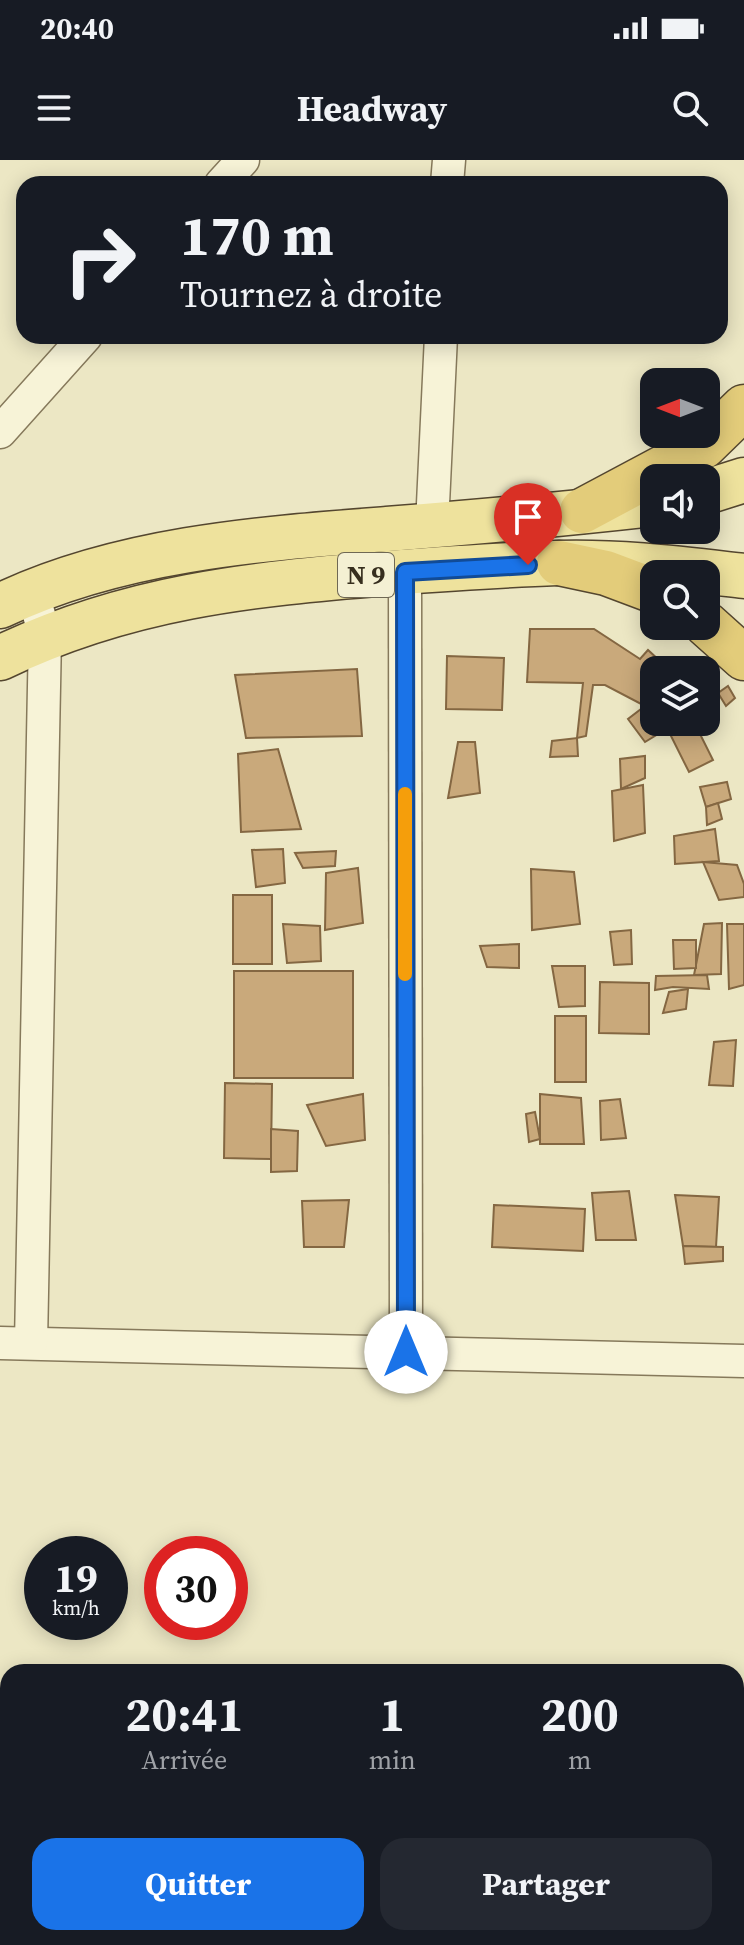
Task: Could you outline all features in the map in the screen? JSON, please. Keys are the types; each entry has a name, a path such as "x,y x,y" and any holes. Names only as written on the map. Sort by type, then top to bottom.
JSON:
{"highway":[{"path":"582,511 704,446 744,407"},
{"path":"559,563 606,573 640,586"},
{"path":"720,637 744,658"}],"main road":[{"path":"720,488 744,480"},
{"path":"16,598 138,560 227,544 640,505"},
{"name":"N 9","path":"0,658 45,636 147,604 236,587 405,572 559,563 648,566 744,576"}],"street":[{"path":"228,176 243,160"},
{"path":"0,432 79,344"},
{"path":"432,525 441,344"},
{"path":"405,572 406,1352"},
{"path":"16,598 45,636 15,1343 744,1361"}],"building":[{"path":"530,629 594,629 640,659 640,703 605,685 593,685 586,736 577,738 583,683 527,682"},
{"path":"447,656 504,658 502,710 446,709"},
{"path":"357,669 362,736 246,738 235,675"},
{"path":"728,686 735,698 726,706 720,692"},
{"path":"640,710 640,735 628,719"},
{"path":"641,736 655,736 645,742"},
{"path":"671,736 701,736 713,760 689,772"},
{"path":"577,738 578,756 550,757 552,741"},
{"path":"458,742 475,742 480,793 448,798"},
{"path":"278,749 301,829 241,832 238,754"},
{"path":"645,756 645,778 621,789 620,759"},
{"path":"727,782 731,799 706,807 700,787"},
{"path":"643,785 645,833 614,841 612,791"},
{"path":"718,803 722,819 707,825 706,807"},
{"path":"715,829 719,861 675,864 674,836"},
{"path":"283,849 285,883 256,887 252,850"},
{"path":"336,851 335,866 303,868 295,853"},
{"path":"703,862 737,865 744,884 744,897 719,900"},
{"path":"358,868 363,923 325,930 326,873"},
{"path":"531,869 574,872 580,924 532,930"},
{"path":"233,895 272,895 272,964 233,964"},
{"path":"722,923 721,974 694,975 704,924"},
{"path":"283,924 320,926 321,961 287,963"},
{"path":"727,924 744,924 744,985 729,989"},
{"path":"631,930 632,964 614,965 610,932"},
{"path":"673,940 696,940 696,968 674,969"},
{"path":"519,944 519,968 487,967 480,946"},
{"path":"552,966 585,966 585,1006 559,1007"},
{"path":"234,971 353,971 353,1078 234,1078"},
{"path":"707,975 709,989 673,987 655,990 656,976"},
{"path":"600,982 649,983 649,1034 599,1033"},
{"path":"688,989 686,1009 663,1013 669,992"},
{"path":"555,1016 586,1016 586,1082 555,1082"},
{"path":"736,1040 733,1086 709,1085 714,1042"},
{"path":"225,1083 272,1084 271,1159 224,1158"},
{"path":"363,1094 365,1140 326,1146 307,1105"},
{"path":"540,1094 581,1098 584,1144 540,1144"},
{"path":"620,1099 626,1138 601,1140 600,1101"},
{"path":"535,1112 540,1139 529,1142 526,1114"},
{"path":"271,1129 298,1131 297,1171 271,1172"},
{"path":"629,1191 636,1240 596,1240 592,1193"},
{"path":"675,1195 719,1197 716,1247 683,1246"},
{"path":"349,1200 344,1247 304,1247 302,1201"},
{"path":"494,1205 585,1209 583,1251 492,1247"},
{"path":"683,1246 723,1247 723,1261 685,1264"}],"slow traffic":[{"path":"405,794 405,974"}],"route":[{"path":"406,1352 405,572 528,565"}]}
